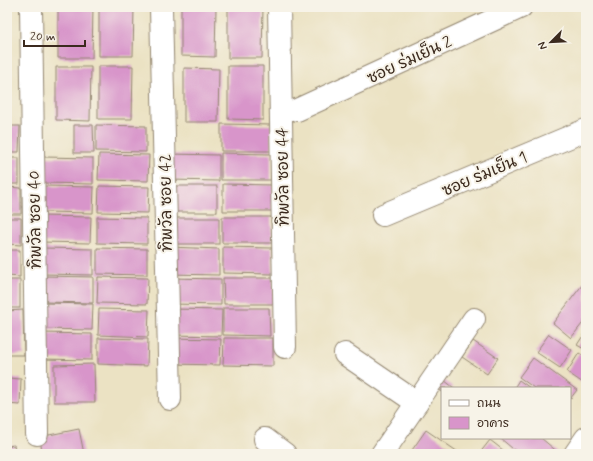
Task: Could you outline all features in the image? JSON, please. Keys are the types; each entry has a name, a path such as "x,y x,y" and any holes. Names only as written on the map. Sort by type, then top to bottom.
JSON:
{"street":[{"name":"ทิพวัล ซอย 40","path":"31,7 37,434"},
{"name":"ทิพวัล ซอย 42","path":"161,7 170,399"},
{"name":"ทิพวัล ซอย 44","path":"279,7 285,347"},
{"name":"ซอย ร่มเย็น 2","path":"297,110 521,7"},
{"name":"ซอย ร่มเย็น 1","path":"383,216 586,130"},
{"path":"382,454 474,319"},
{"path":"345,354 417,403"},
{"path":"575,454 586,438"},
{"path":"265,439 285,454"}],"building":[{"path":"58,7 93,7 92,58 58,58"},
{"path":"99,7 134,7 133,56 99,56"},
{"path":"181,7 216,7 215,57 181,56"},
{"path":"228,7 263,7 262,58 228,58"},
{"path":"98,66 133,66 132,119 98,119"},
{"path":"228,66 263,66 263,120 228,119"},
{"path":"56,67 91,67 90,121 56,120"},
{"path":"184,68 219,69 218,122 184,122"},
{"path":"8,69 10,118 7,118"},
{"path":"221,124 271,125 271,151 221,151"},
{"path":"74,125 93,125 94,153 74,153"},
{"path":"96,125 146,126 146,152 96,151"},
{"path":"7,126 20,126 19,152 7,152"},
{"path":"221,153 271,154 271,180 221,180"},
{"path":"99,154 149,155 148,181 98,180"},
{"path":"169,154 219,155 219,181 169,180"},
{"path":"43,157 93,158 93,184 43,183"},
{"path":"7,158 19,158 19,184 7,184"},
{"path":"223,184 273,185 272,211 223,211"},
{"path":"44,186 94,187 93,213 44,212"},
{"path":"99,186 149,187 148,213 98,212"},
{"path":"167,186 217,186 217,212 167,212"},
{"path":"7,187 21,188 21,214 7,214"},
{"path":"41,216 91,217 90,243 41,242"},
{"path":"97,217 147,218 147,244 97,243"},
{"path":"222,217 271,217 272,243 222,243"},
{"path":"7,218 21,218 21,245 7,244"},
{"path":"169,218 219,218 219,244 169,244"},
{"path":"169,247 219,249 219,275 169,274"},
{"path":"223,247 272,248 273,274 223,273"},
{"path":"43,248 93,249 93,275 43,274"},
{"path":"97,248 147,249 147,275 97,274"},
{"path":"7,250 20,250 20,277 7,276"},
{"path":"43,276 93,277 93,303 43,302"},
{"path":"98,277 148,278 147,304 97,303"},
{"path":"171,278 221,279 221,305 171,304"},
{"path":"223,278 273,278 274,304 224,304"},
{"path":"7,280 20,280 20,308 7,308"},
{"path":"586,280 586,319 571,338 553,323"},
{"path":"43,303 93,304 92,330 42,329"},
{"path":"223,308 269,308 270,336 223,335"},
{"path":"99,309 149,310 148,337 98,335"},
{"path":"172,309 222,310 221,336 171,335"},
{"path":"23,310 24,355 7,355 7,311"},
{"path":"586,331 586,350 577,345"},
{"path":"42,333 92,334 92,360 42,359"},
{"path":"549,334 572,350 560,368 536,352"},
{"path":"98,338 148,339 147,366 98,364"},
{"path":"171,338 221,339 220,365 171,364"},
{"path":"224,338 273,338 273,366 223,365"},
{"path":"473,341 498,358 487,374 462,357"},
{"path":"579,353 586,358 586,385 567,372"},
{"path":"533,358 577,390 571,398 571,387 533,387 519,377"},
{"path":"94,364 95,402 54,402 54,365"},
{"path":"7,378 21,379 20,405 7,404"},
{"path":"444,380 453,387 441,387 441,391 437,388"},
{"path":"519,380 529,387 515,387"},
{"path":"79,429 84,454 43,454 39,437"},
{"path":"426,430 461,454 410,453"},
{"path":"501,439 542,439 560,454 519,454"},
{"path":"490,440 508,454 479,454"},
{"path":"14,445 16,454 7,454 7,446"}]}
